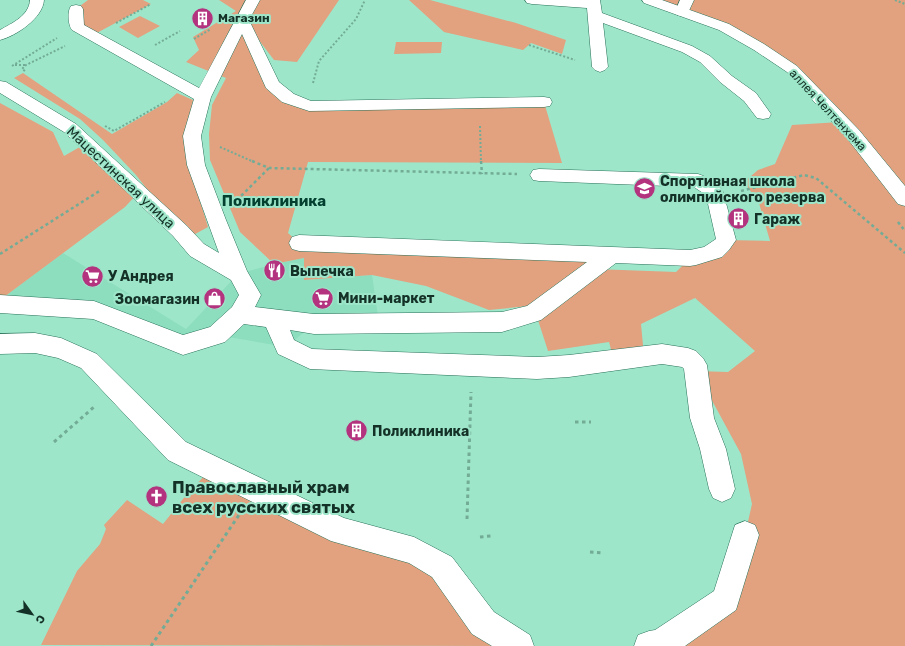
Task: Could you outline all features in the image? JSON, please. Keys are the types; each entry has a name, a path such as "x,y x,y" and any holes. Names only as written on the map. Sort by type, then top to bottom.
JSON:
{"street":[{"path":"0,36 19,25 34,12 38,4 37,0"},
{"name":"Мацестинская улица","path":"0,304 94,310 183,344 217,335 240,314 250,295 238,274 216,220 196,165 192,136 203,97 253,0"},
{"path":"532,0 594,6 687,49 705,59 726,79 750,97 763,114"},
{"name":"аллея Челтенхема","path":"649,0 685,6 759,47 792,69 853,134 905,199"},
{"path":"594,6 600,66"},
{"path":"76,9 77,27 203,97"},
{"path":"242,19 272,85 288,98 309,106 544,102"},
{"name":"Мацестинская улица","path":"0,86 70,128 180,231 197,250 238,274"},
{"path":"299,243 690,258 708,255 720,249 726,240 714,192 698,181 681,179 539,175"},
{"path":"240,314 314,324 502,322 533,313 612,255"},
{"path":"273,318 286,346 310,359 537,368 569,366 662,354 688,358 695,365 702,418 713,449 722,489"},
{"path":"0,344 41,345 61,348 89,361 177,451 341,531 414,551 442,567 483,623 519,646"},
{"path":"649,646 660,645 726,600 745,535"}],"path":[{"path":"313,85 319,61 356,20 365,0"},
{"path":"895,0 905,4"},
{"path":"93,35 151,4"},
{"path":"9,68 77,27"},
{"path":"28,73 22,69 26,65 71,43"},
{"path":"530,45 562,57 600,66"},
{"path":"14,65 26,65"},
{"path":"101,122 114,131 165,101"},
{"path":"473,127 481,126 482,174"},
{"path":"192,136 269,168 539,175"},
{"path":"216,220 269,168"},
{"path":"740,191 804,175 816,178 905,253"},
{"path":"0,254 122,176"},
{"path":"467,519 471,366"},
{"path":"54,442 95,406"},
{"path":"575,422 591,422"},
{"path":"151,646 256,489"},
{"path":"480,537 491,536"},
{"path":"590,552 604,553"}],"shaded area":[{"path":"88,0 143,0 151,4 93,35 77,27 76,9"},
{"path":"219,0 339,0 297,62 274,60 239,14 272,85 309,106 544,102 562,163 308,162 288,233 299,243 612,255 594,269 676,272 690,258 726,240 770,241 759,203 744,182 758,170 775,164 792,125 840,122 833,112 759,47 650,0 905,0 905,646 649,646 726,600 745,535 752,504 741,454 696,371 728,372 755,351 695,298 641,324 644,356 614,360 609,342 548,351 538,320 559,303 489,310 426,286 372,275 304,280 304,258 274,264 240,232 210,160 209,134 212,105 226,78 186,62 199,50 193,37 236,11"},
{"path":"409,0 430,0 516,23 566,40 562,54 531,43 523,50 444,32"},
{"path":"140,16 160,26 138,38 119,27"},
{"path":"396,42 442,42 441,53 394,54"},
{"path":"23,73 112,134 167,102 177,93 193,100 185,151 208,227 186,239 136,175 103,140 80,119 14,78"},
{"path":"0,103 53,132 64,156 85,144 139,192 125,207 0,300"},
{"path":"63,253 186,329 238,274 274,264 304,258 304,280 372,275 379,323 314,324 286,347 217,335 183,345 94,310 0,300"},
{"path":"212,468 414,551 519,646 41,645 77,571 100,544 106,529 104,525 127,500 163,524 187,494"}],"place":[{"name":"Магазин","path":"203,18"},
{"name":"Спортивная школа олимпийского резерва","path":"645,189"},
{"name":"Гараж","path":"739,219"},
{"name":"Выпечка","path":"275,271"},
{"name":"У Андрея","path":"93,276"},
{"name":"Мини-маркет","path":"322,298"},
{"name":"Зоомагазин","path":"215,299"},
{"name":"Поликлиника","path":"356,431"},
{"name":"Православный храм всех русских святых","path":"157,497"}],"district":[{"name":"Поликлиника","path":"274,201"}]}
